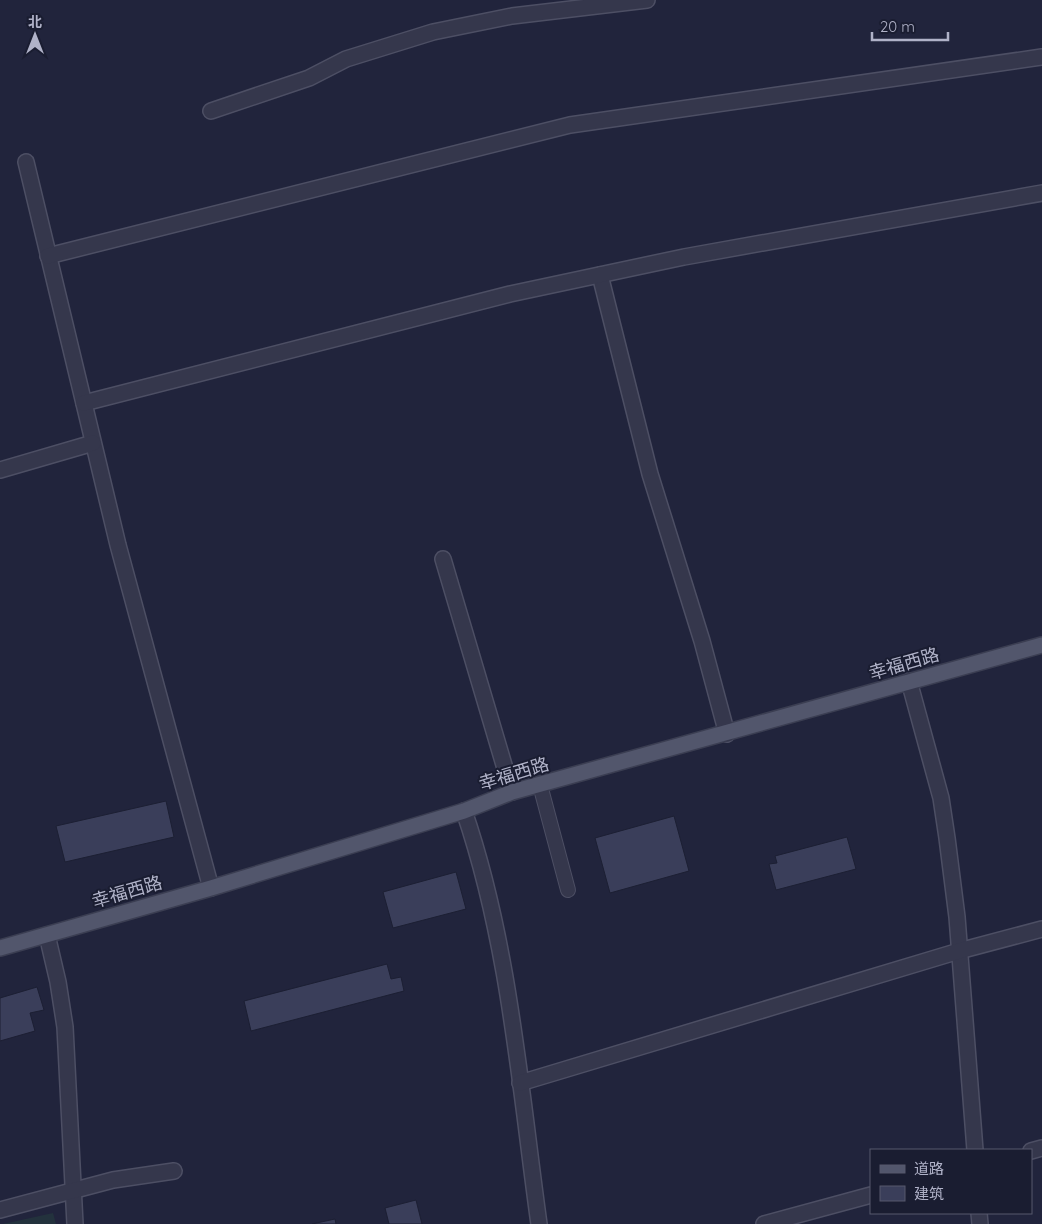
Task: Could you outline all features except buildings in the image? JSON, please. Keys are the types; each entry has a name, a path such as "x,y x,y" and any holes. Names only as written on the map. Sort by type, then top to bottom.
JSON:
{"main road":[{"name":"幸福西路","path":"0,948 211,888 464,810 512,792 727,734 1042,644"}],"street":[{"path":"211,110 309,78 346,59 433,32 512,16 647,0"},
{"path":"48,256 570,125 1042,57"},
{"path":"26,162 118,545 211,888"},
{"path":"84,403 397,321 510,294 684,256 1042,192"},
{"path":"600,275 650,474 702,641 727,734"},
{"path":"0,470 93,443"},
{"path":"443,559 512,792"},
{"path":"909,681 941,798 952,872 975,1149"},
{"path":"464,810 484,876 508,996 539,1224"},
{"path":"520,1083 1042,929"},
{"path":"47,935 58,982 65,1027 75,1224"},
{"path":"0,1210 113,1180 174,1172"},
{"path":"764,1224 870,1195"}],"lane":[{"path":"540,785 568,890"}],"shaded area":[{"path":"53,1213 56,1224 3,1224"}]}
